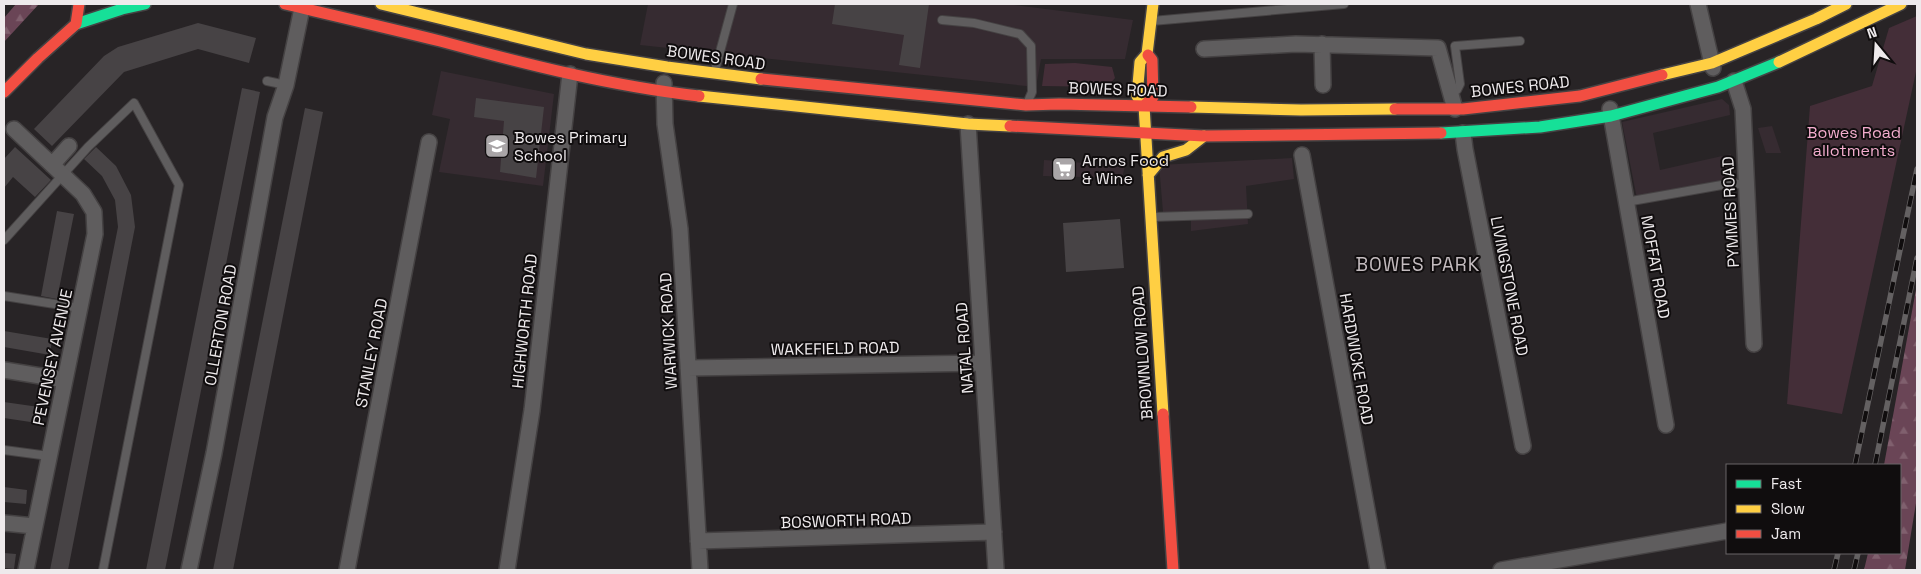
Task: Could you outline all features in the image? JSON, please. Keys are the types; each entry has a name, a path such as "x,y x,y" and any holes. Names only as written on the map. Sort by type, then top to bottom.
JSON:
{"main road":[{"path":"76,24 79,4"},
{"path":"4,92 76,24 125,6 145,4"},
{"path":"285,4 438,41 513,62 570,74 693,95 968,124 1204,136 1463,133 1540,127 1612,116 1734,81 1775,64 1900,4"},
{"name":"BOWES ROAD","path":"381,4 486,31 615,59 714,75 822,87 1026,105 1059,104 1301,110 1455,108 1580,96 1712,63 1816,19 1846,4"},
{"name":"BROWNLOW ROAD","path":"1153,4 1147,54 1140,62 1137,96 1144,106 1144,134 1173,570"},
{"path":"1026,105 1060,113 1130,117 1137,119 1144,134"},
{"path":"1148,175 1156,163 1163,157 1186,150 1204,136"}],"street":[{"path":"1698,4 1718,87"},
{"name":"OLLERTON ROAD","path":"189,570 214,453 275,117 286,85 302,8"},
{"path":"1322,44 1323,86"},
{"path":"1204,48 1322,44 1438,48 1455,108"},
{"name":"WARWICK ROAD","path":"663,67 665,124 680,229 700,570"},
{"name":"HIGHWORTH ROAD","path":"506,570 532,410 570,74"},
{"name":"PYMMES ROAD","path":"1734,81 1742,109 1754,344"},
{"name":"MOFFAT ROAD","path":"1606,89 1666,425"},
{"name":"NATAL ROAD","path":"968,124 996,570"},
{"name":"PEVENSEY AVENUE","path":"14,129 83,194 94,212 95,234 26,570"},
{"name":"LIVINGSTONE ROAD","path":"1463,133 1523,446"},
{"name":"STANLEY ROAD","path":"347,570 429,142"},
{"path":"58,169 69,146"},
{"name":"HARDWICKE ROAD","path":"1302,155 1378,570"},
{"name":"WAKEFIELD ROAD","path":"688,368 983,363"},
{"path":"4,370 65,380"},
{"path":"4,523 34,526"},
{"path":"1501,570 1726,531"},
{"name":"BOSWORTH ROAD","path":"698,542 994,532"}],"lane":[{"path":"714,75 733,4"},
{"path":"1152,21 1344,4"},
{"path":"942,20 974,23 1020,34 1031,46 1032,92 1026,105"},
{"path":"1451,93 1457,90 1460,84 1455,46 1520,41"},
{"path":"266,81 286,85"},
{"path":"4,240 58,169 88,147 134,103 179,185 103,570"},
{"path":"1626,202 1733,183 1747,186"},
{"path":"1150,217 1248,214"},
{"path":"4,296 80,308"},
{"path":"4,450 49,456"}],"shaded area":[{"path":"648,4 1006,4 1133,20 1125,59 1041,59 1036,87 640,45"},
{"name":"Bowes Primary School","path":"441,71 554,94 543,186 439,172 450,119 432,115"},
{"path":"1722,99 1729,105 1730,115 1653,133 1660,170 1731,154 1732,182 1637,199 1622,122"},
{"path":"1772,126 1781,153 1766,153 1758,128"},
{"path":"1292,158 1294,179 1246,186 1248,224 1191,231 1191,212 1163,212 1159,165"},
{"path":"1044,160 1125,166 1122,178 1043,176"}],"green space":[{"path":"16,4 39,4 4,42 4,18"},
{"name":"Bowes Road allotments","path":"1917,16 1917,67 1842,414 1787,404 1810,106 1872,86 1889,28"},
{"path":"1075,63 1112,67 1115,78 1107,87 1042,86 1045,64"},
{"path":"1917,284 1917,497 1905,570 1864,570 1868,554 1901,554 1901,464 1884,464"}],"building":[{"path":"835,4 929,4 920,68 899,65 904,35 832,24"},
{"path":"198,23 256,38 249,63 198,49 124,72 52,146 34,129 104,56 118,47"},
{"path":"242,88 260,92 194,426 165,570 146,570"},
{"path":"476,98 544,107 536,178 500,172 504,121 474,117"},
{"path":"305,108 323,112 233,570 213,570"},
{"path":"15,147 51,180 35,197 13,177 4,188 4,159"},
{"path":"96,147 116,166 131,195 135,227 68,570 50,570 118,227 115,200 102,176 84,159"},
{"path":"57,211 74,214 57,299 41,296"},
{"path":"1120,219 1124,268 1066,272 1063,223"},
{"path":"4,331 52,339 50,355 4,347"},
{"path":"4,402 39,407 37,423 4,418"},
{"path":"4,487 27,490 26,504 4,502"},
{"path":"4,553 16,554 14,569 4,568"}],"railway":[{"path":"1855,464 1917,169"},
{"path":"1875,464 1917,258"},
{"path":"1834,570 1838,554"},
{"path":"1854,570 1858,554"}],"traffic: fast":[{"path":"76,24 122,9 145,4"},
{"path":"1441,133 1540,127 1611,116 1718,87 1779,62"}],"traffic: slow":[{"path":"381,4 586,54 761,79"},
{"path":"1153,4 1147,54 1140,62 1137,96 1144,106 1163,414"},
{"path":"1662,75 1712,63 1816,19 1846,4"},
{"path":"1779,62 1901,4"},
{"path":"699,96 968,124 1010,126"},
{"path":"1191,107 1301,110 1395,109"},
{"path":"1148,175 1163,157 1186,150 1204,136"}],"traffic: jam":[{"path":"4,92 76,24 79,4"},
{"path":"285,4 568,73 666,92 699,96"},
{"path":"1144,106 1153,97 1152,60 1148,55"},
{"path":"1395,109 1463,109 1580,96 1662,75"},
{"path":"761,79 1026,105 1191,107"},
{"path":"1010,126 1204,136 1441,133"},
{"path":"1163,414 1173,570"}],"place":[{"name":"Bowes Primary School","path":"497,146"},
{"name":"Arnos Food & Wine","path":"1064,169"}],"district":[{"name":"BOWES PARK","path":"1418,264"}]}
